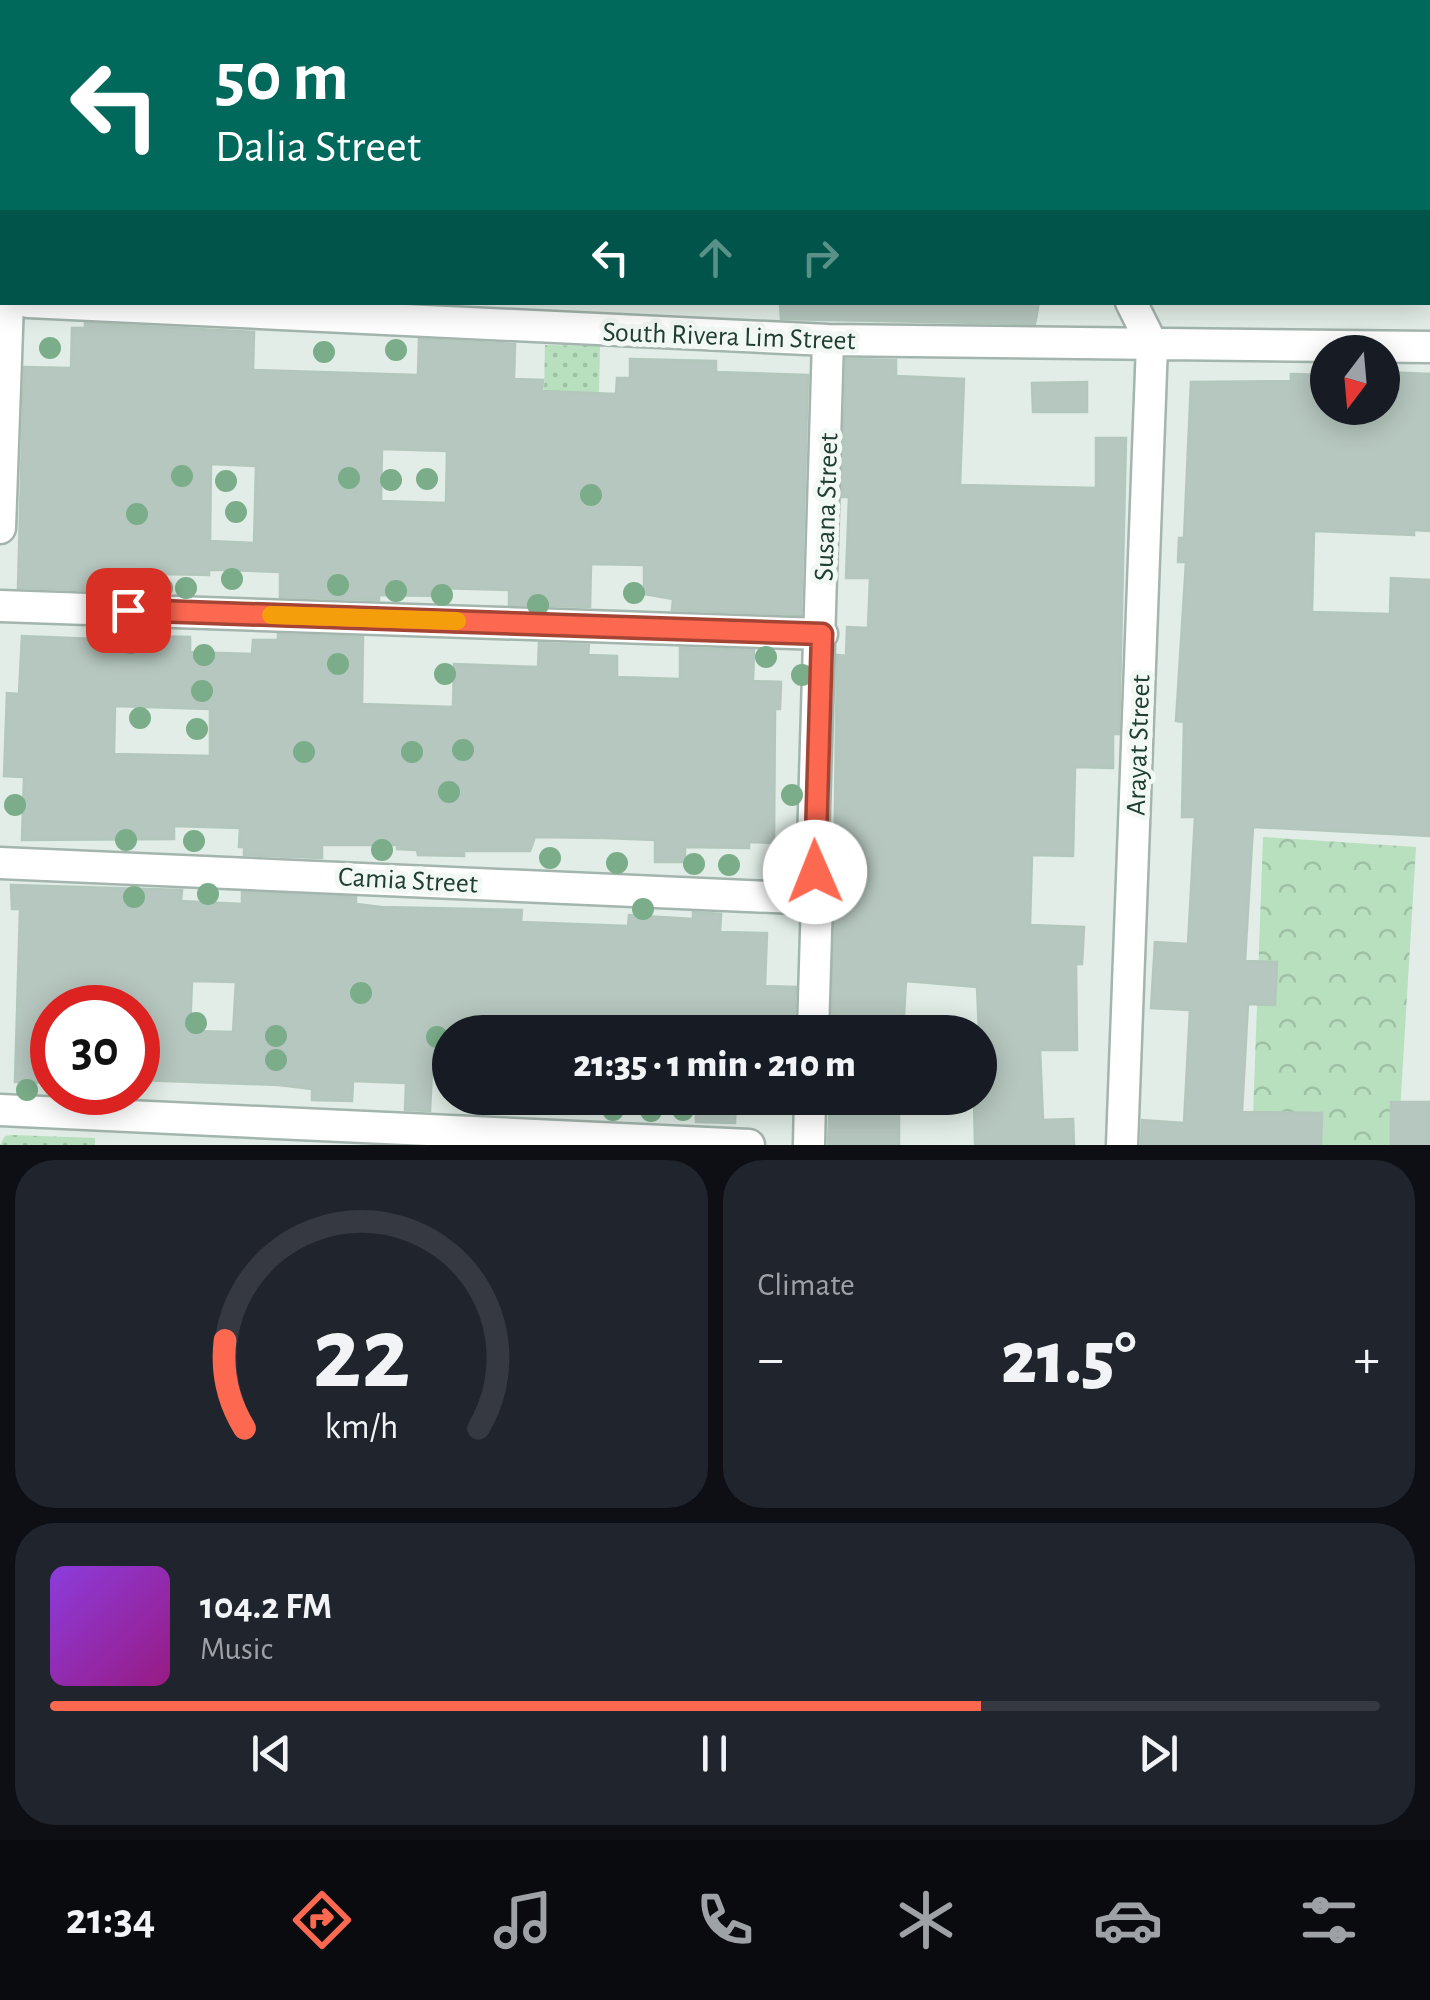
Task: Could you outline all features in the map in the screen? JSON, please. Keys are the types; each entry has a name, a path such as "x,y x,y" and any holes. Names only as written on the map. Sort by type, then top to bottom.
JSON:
{"street":[{"path":"0,528 4,305"},
{"name":"South Rivera Lim Street","path":"91,305 828,340 1430,347"},
{"path":"1132,305 1152,344"},
{"name":"Susana Street","path":"813,1015 817,898 813,844 828,340"},
{"name":"Arayat Street","path":"1122,1145 1152,344"},
{"path":"0,606 822,634"},
{"name":"Camia Street","path":"0,863 817,898"},
{"path":"0,1110 749,1145"},
{"path":"809,1145 810,1115"}],"green space":[{"path":"545,345 600,346 599,392 579,392 577,495 542,494"},
{"path":"1263,837 1416,847 1398,1145 1252,1145"},
{"path":"5,1136 95,1138 95,1145 0,1145"}],"building":[{"path":"780,305 1038,305 1035,324 781,319"},
{"path":"85,323 254,332 253,370 418,375 419,339 515,344 514,379 543,380 542,391 616,394 617,378 630,378 630,359 716,361 716,372 808,375 801,615 672,610 673,599 644,594 644,565 591,564 590,607 509,605 509,590 437,588 437,596 379,595 379,600 280,597 280,572 226,570 209,570 209,575 113,573 112,591 18,588 24,367 71,368 72,328 85,328","holes":["382,449 447,451 446,503 381,501","211,464 256,466 254,543 210,541"]},
{"path":"846,359 896,360 896,376 964,379 960,485 1096,488 1096,438 1126,438 1119,734 1113,734 1113,768 1075,767 1073,856 1032,855 1030,925 1084,927 1082,964 1076,964 1077,1050 1040,1050 1043,1120 1073,1119 1074,1145 975,1145 974,1115 997,1115 997,1015 978,1015 977,987 906,981 904,1015 832,1015 837,655 846,656 847,627 868,628 870,578 846,578 849,497 842,497"},
{"path":"1400,373 1430,374 1430,531 1414,530 1414,535 1314,531 1312,612 1390,614 1391,578 1430,580 1430,836 1253,827 1245,961 1277,962 1275,1005 1248,1004 1242,1112 1322,1113 1321,1145 1141,1145 1142,1120 1184,1123 1190,1010 1151,1008 1155,942 1188,944 1195,817 1182,817 1184,722 1176,721 1186,562 1178,562 1179,538 1184,538 1191,382 1291,381 1291,374 1310,375 1310,425 1400,425"},
{"path":"1087,382 1087,412 1033,412 1032,383"},
{"path":"278,634 363,637 362,704 453,707 454,664 538,667 539,643 589,645 588,655 617,656 617,677 680,679 680,648 754,650 753,681 781,682 780,709 775,709 774,843 749,842 749,848 685,847 685,862 655,862 655,840 605,838 535,837 530,851 464,851 464,856 418,855 417,850 397,849 397,845 322,845 322,858 244,855 244,847 239,847 240,828 174,826 174,839 22,840 24,777 4,776 7,693 19,694 22,636 147,641 147,636 190,637 190,652 252,654 253,640 278,640","holes":["115,706 210,709 210,756 114,754"]},
{"path":"11,885 182,890 181,901 242,904 242,892 356,897 356,904 381,907 522,910 521,922 628,926 629,915 693,919 693,912 721,914 720,932 767,933 765,986 796,987 794,1015 432,1015 430,1111 405,1110 406,1083 353,1081 352,1101 312,1100 312,1089 279,1085 160,1081 160,985 30,985 30,1082 15,1082 20,909 12,909","holes":["192,981 236,982 233,1032 190,1031"]},
{"path":"1391,1102 1430,1102 1430,1145 1391,1145"},
{"path":"696,1115 735,1115 735,1123 696,1122"},
{"path":"829,1115 899,1115 899,1145 828,1145"}],"slow traffic":[{"path":"271,615 457,621"}],"route":[{"path":"128,610 822,634 815,872"}]}
